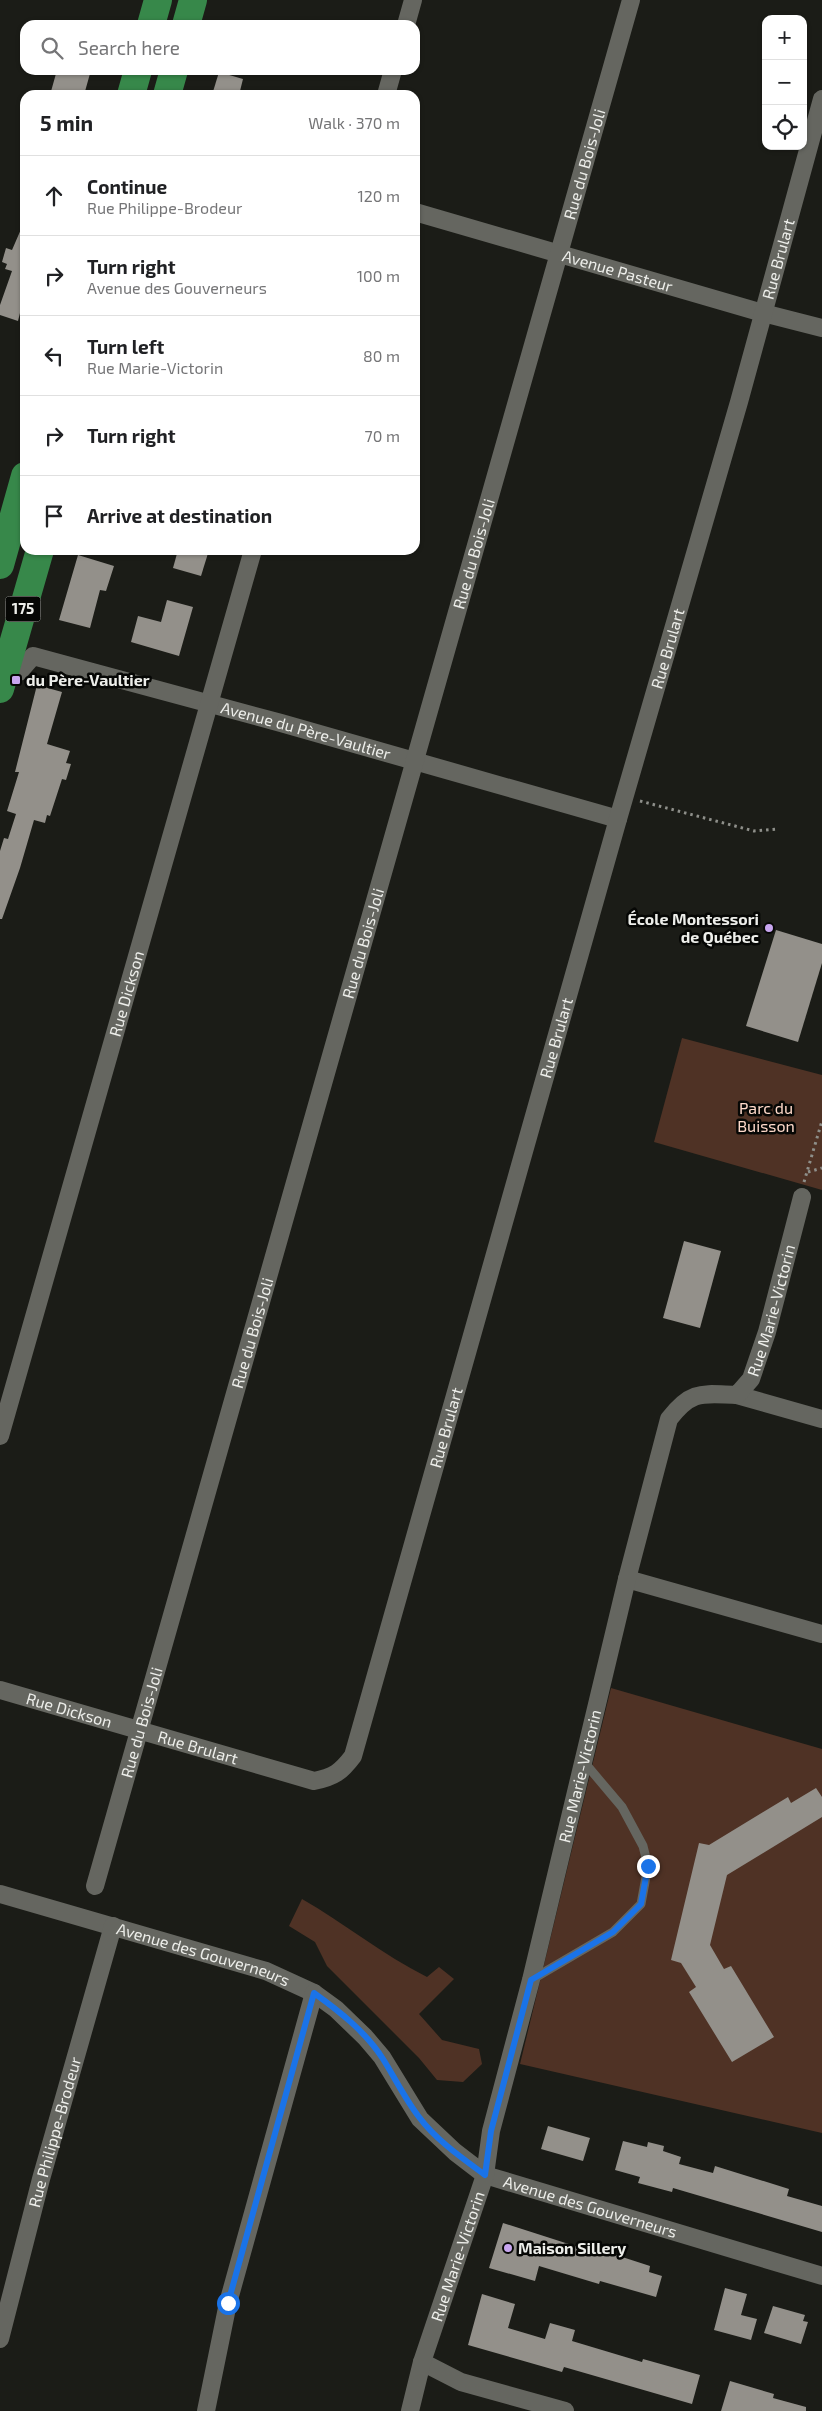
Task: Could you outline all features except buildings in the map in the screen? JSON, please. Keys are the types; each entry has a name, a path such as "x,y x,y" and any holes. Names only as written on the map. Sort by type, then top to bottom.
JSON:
{"main road":[{"path":"152,20 158,0"},
{"path":"187,20 193,0"},
{"path":"132,90 137,75"},
{"path":"168,90 173,75"},
{"path":"0,565 20,494"},
{"name":"175","path":"2,674 38,555"}],"street":[{"path":"407,20 413,0"},
{"name":"Rue du Bois-Joli","path":"95,1886 631,0"},
{"path":"387,90 392,75"},
{"name":"Rue Brulart","path":"139,1730 314,1781 331,1778 353,1756 618,819 764,313 822,99"},
{"name":"Avenue Pasteur","path":"420,213 822,328"},
{"name":"Rue Dickson","path":"0,1436 252,555"},
{"name":"Avenue du Père-Vaultier","path":"2,674 19,672 33,656 208,703 618,819"},
{"name":"Rue Marie-Victorin","path":"410,2411 422,2362 485,2175 491,2131 531,1980 627,1579 669,1419 681,1404 700,1394 738,1395 751,1379 766,1332 802,1197"},
{"path":"738,1395 822,1419"},
{"path":"627,1579 822,1634"},
{"name":"Rue Dickson","path":"0,1690 139,1730"},
{"name":"Avenue des Gouverneurs","path":"0,1894 266,1971 314,1993 336,2009 365,2036 382,2057 420,2119 455,2152 485,2175 822,2276"},
{"name":"Rue Philippe-Brodeur","path":"0,2339 41,2179 113,1926"},
{"path":"206,2411 228,2303 314,1993"},
{"path":"422,2362 461,2382 565,2411"}],"lane":[{"path":"531,1980 613,1932 641,1904 648,1866 643,1846 622,1807 584,1762"}],"path":[{"path":"625,797 754,831 777,828"},
{"path":"802,1197 807,1172 822,1121"},
{"path":"807,1172 822,1168"}],"green space":[{"name":"Parc du Buisson","path":"682,1038 822,1075 822,1190 654,1142"},
{"path":"611,1688 822,1749 822,2133 520,2064"},
{"path":"302,1899 395,1959 427,1977 439,1967 454,1979 419,2014 442,2040 479,2049 482,2064 463,2082 437,2080 419,2058 327,1966 315,1942 289,1926"}],"place":[{"name":"du Père-Vaultier","path":"16,680"},
{"name":"École Montessori de Québec","path":"769,928"},
{"name":"Maison Sillery","path":"508,2248"}],"route":[{"path":"228,2303 271,2154 314,1993 336,2009 365,2036 382,2057 420,2119 455,2152 485,2175 491,2131 531,1980 613,1932 641,1904 648,1866"}]}
